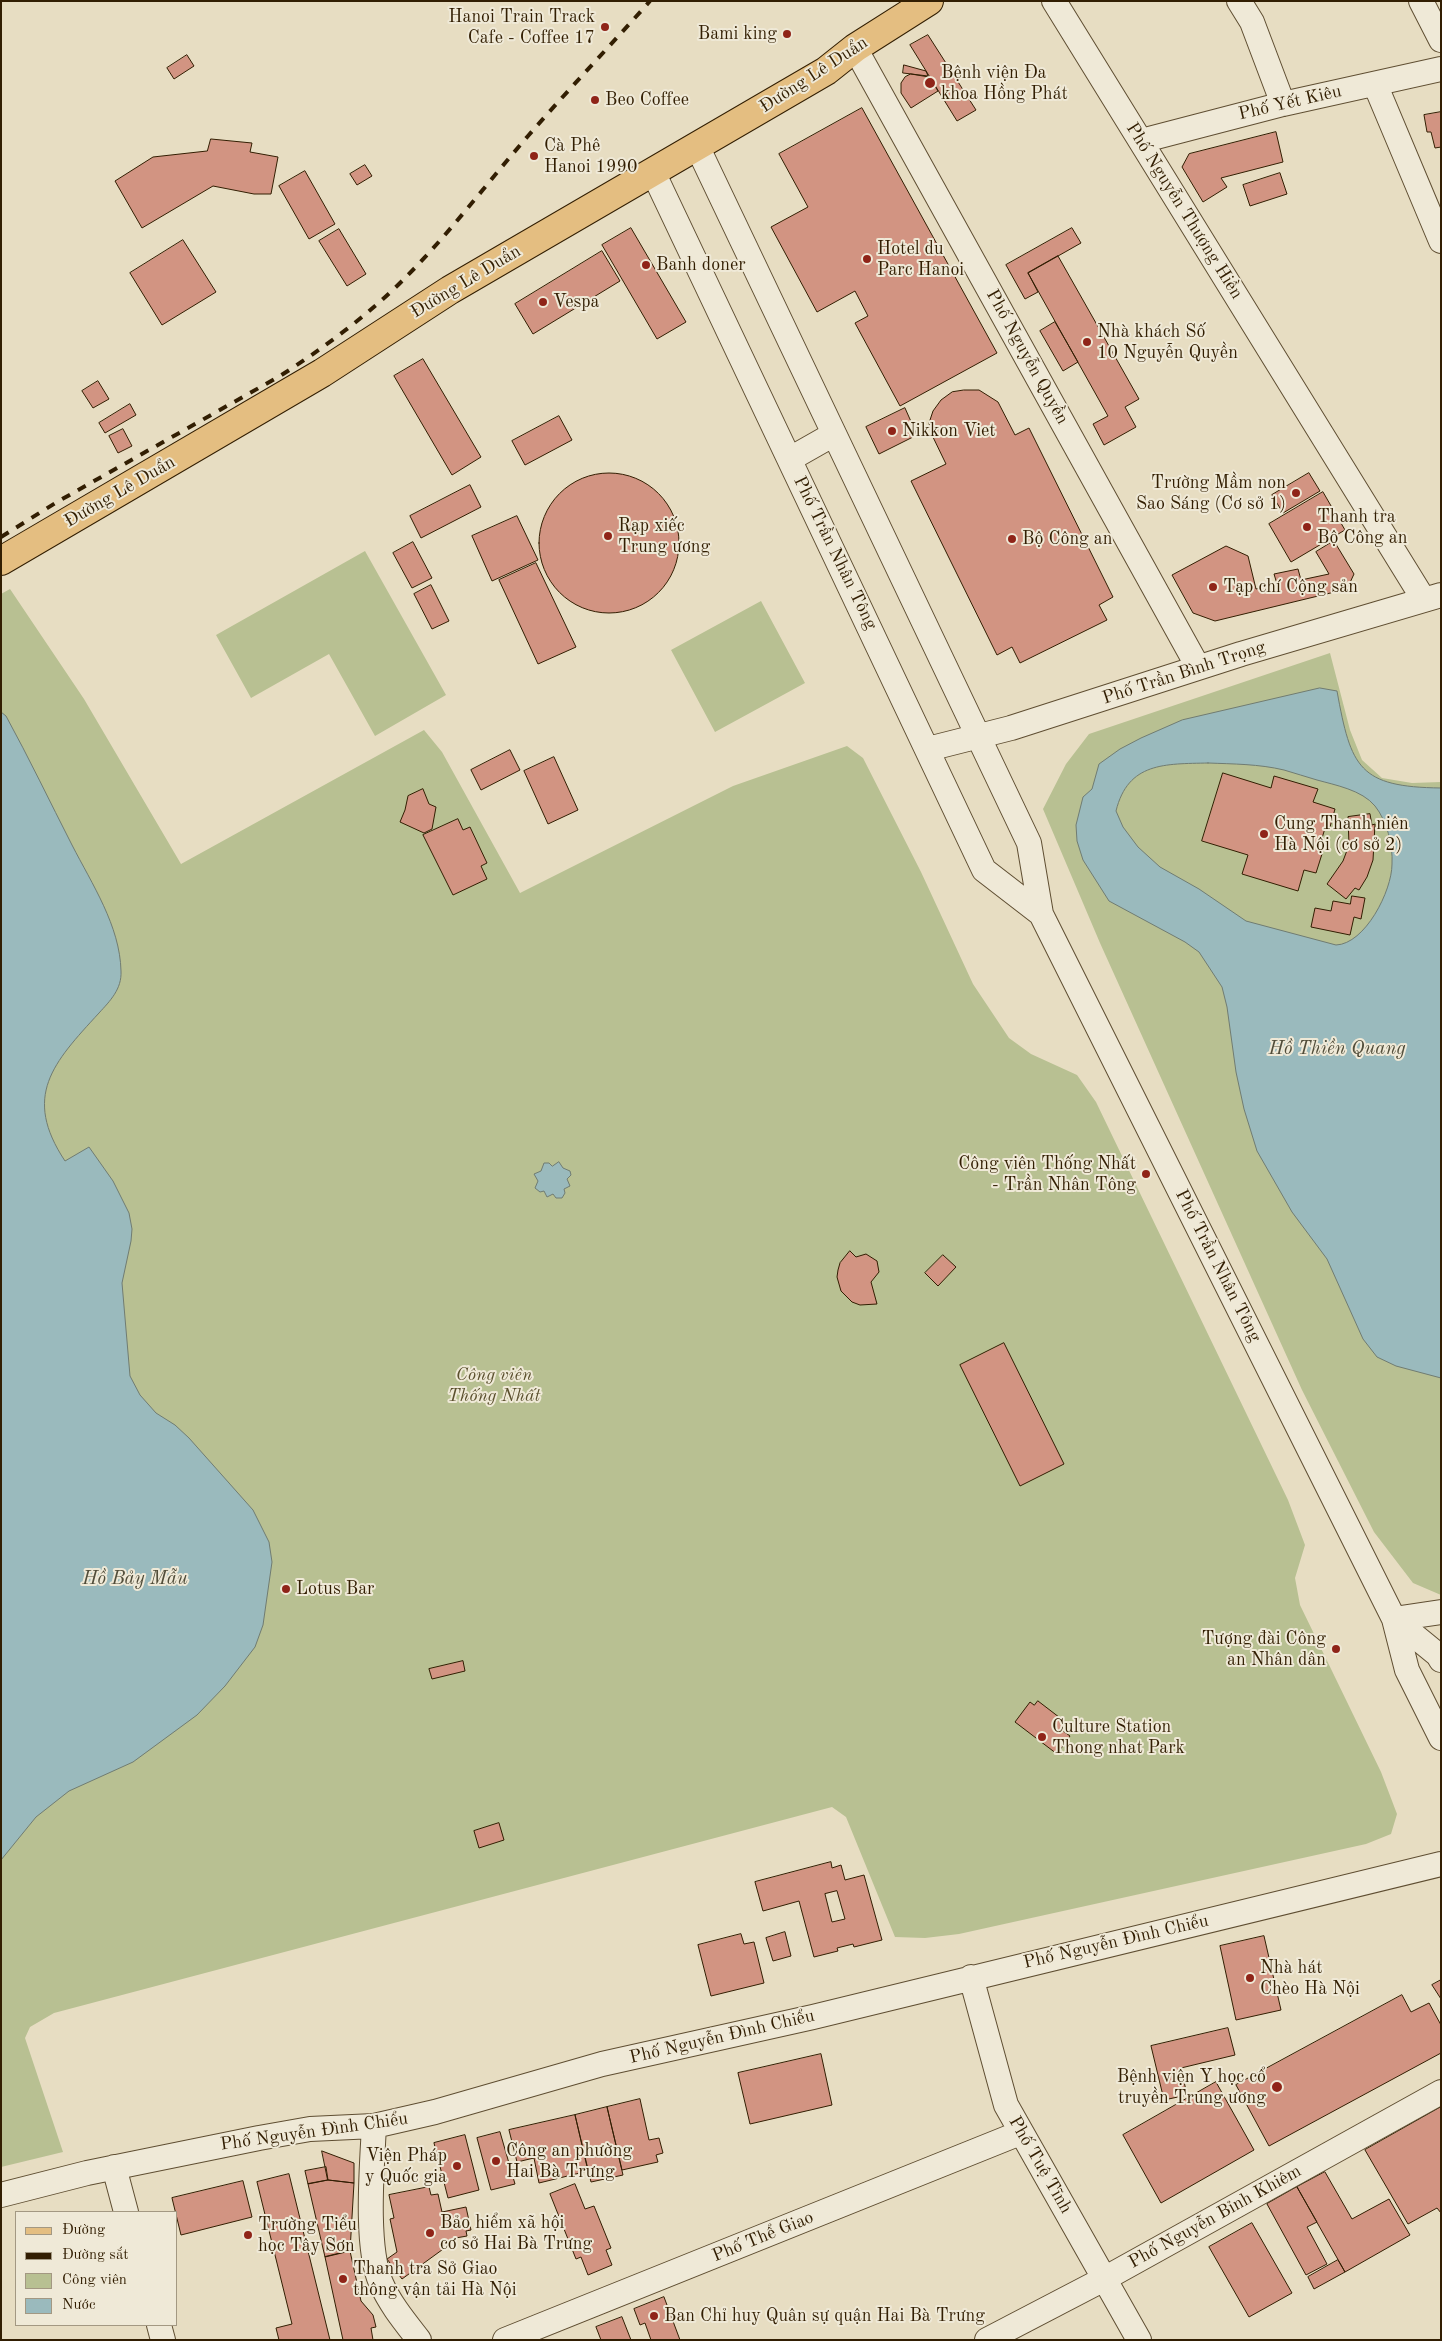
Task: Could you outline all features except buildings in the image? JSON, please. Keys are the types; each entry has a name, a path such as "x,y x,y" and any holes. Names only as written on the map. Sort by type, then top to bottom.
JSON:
{"main road":[{"name":"Đường Lê Duẩn","path":"1,561 289,392 450,290 826,71 855,48 929,1"}],"street":[{"name":"Phố Nguyễn Thượng Hiền","path":"1054,1 1432,598"},
{"path":"1239,1 1252,22 1283,104"},
{"path":"1421,1 1441,40"},
{"name":"Phố Nguyễn Quyền","path":"855,48 1198,667"},
{"name":"Phố Yết Kiêu","path":"1141,140 1283,104 1441,69"},
{"path":"1375,84 1441,241"},
{"name":"Phố Trần Nhân Tông","path":"697,146 1029,843 1041,914 1394,1619 1407,1670 1441,1738"},
{"name":"Phố Trần Nhân Tông","path":"653,172 984,870 1041,914"},
{"path":"790,459 834,434"},
{"name":"Phố Trần Bình Trọng","path":"928,749 1012,728 1198,667 1432,598"},
{"path":"1394,1619 1441,1612"},
{"name":"Phố Trần Nhân Tông","path":"1394,1619 1438,1655 1441,1660"},
{"name":"Phố Nguyễn Đình Chiểu","path":"1,2196 114,2167 310,2129 374,2126 435,2112 602,2064 813,2017 1441,1864"},
{"name":"Phố Tuệ Tĩnh","path":"971,1977 1006,2105 1020,2133 1139,2340"},
{"name":"Phố Nguyễn Bỉnh Khiêm","path":"987,2340 1104,2279 1441,2092"},
{"path":"374,2126 372,2240 375,2265 392,2304 419,2340"},
{"name":"Phố Thể Giao","path":"505,2340 1020,2133"},
{"path":"114,2167 126,2211"},
{"path":"159,2326 163,2340"}],"green space":[{"path":"365,551 446,695 375,736 329,654 251,698 216,635"},
{"name":"Công viên Thống Nhất","path":"10,589 84,699 181,864 424,730 442,752 520,893 733,786 847,746 863,758 921,872 973,984 1009,1038 1031,1054 1077,1075 1096,1102 1288,1500 1305,1545 1295,1578 1300,1605 1381,1772 1397,1814 1391,1834 1366,1844 959,1934 925,1938 895,1937 846,1817 832,1807 54,2013 30,2027 25,2038 63,2152 1,2167 1,594"},
{"path":"761,601 805,683 715,732 671,650"},
{"path":"1330,653 1350,730 1362,760 1382,778 1412,783 1441,782 1441,1595 1413,1583 1374,1532 1302,1390 1100,943 1043,809 1066,764 1089,734"}],"water":[{"name":"Hồ Thiền Quang","path":"1320,688 1337,691 1348,738 1354,755 1364,768 1376,777 1392,783 1414,787 1441,788 1441,1378 1396,1366 1377,1357 1363,1339 1327,1259 1292,1212 1257,1151 1244,1109 1236,1072 1227,1007 1222,987 1199,952 1185,942 1109,901 1083,860 1077,841 1076,825 1083,797 1092,789 1099,764 1120,749 1182,720","holes":["1217,763 1256,765 1284,770 1356,792 1370,800 1375,806 1383,819 1390,841 1392,857 1391,875 1382,901 1375,914 1357,936 1347,942 1336,945 1246,921 1199,889 1160,867 1138,847 1123,827 1116,811 1129,783 1150,769 1163,766"]},
{"name":"Hồ Bảy Mẫu","path":"1,712 6,716 15,732 104,906 116,938 119,954 121,977 117,989 107,1004 68,1048 49,1081 45,1099 46,1117 52,1138 65,1161 89,1147 113,1181 129,1213 132,1229 131,1241 122,1283 130,1376 140,1395 156,1413 175,1425 189,1438 253,1510 269,1542 272,1562 263,1625 255,1647 225,1686 197,1715 133,1762 69,1791 36,1817 1,1860"},
{"path":"559,1162 563,1168 570,1171 571,1175 567,1179 570,1186 564,1189 565,1193 562,1198 556,1198 553,1194 547,1197 544,1191 540,1192 535,1188 538,1181 534,1174 541,1171 544,1163 549,1163 552,1166"}],"railway":[{"path":"1,537 57,502 280,376 329,343 361,318 392,291 421,261 543,119 650,1"}],"place":[{"name":"Hanoi Train Track Cafe - Coffee 17","path":"605,27"},
{"name":"Bami king","path":"787,34"},
{"name":"Bệnh viện Đa khoa Hồng Phát","path":"930,83"},
{"name":"Beo Coffee","path":"595,100"},
{"name":"Cà Phê Hanoi 1990","path":"534,156"},
{"name":"Hotel du Parc Hanoi","path":"867,259"},
{"name":"Banh doner","path":"646,265"},
{"name":"Vespa","path":"543,302"},
{"name":"Nhà khách Số 10 Nguyễn Quyền","path":"1087,342"},
{"name":"Nikkon Viet","path":"892,431"},
{"name":"Trường Mầm non Sao Sáng (Cơ sở 1)","path":"1296,493"},
{"name":"Thanh tra Bộ Công an","path":"1307,527"},
{"name":"Rạp xiếc Trung ương","path":"608,536"},
{"name":"Bộ Công an","path":"1012,539"},
{"name":"Tạp chí Cộng sản","path":"1213,587"},
{"name":"Cung Thanh niên Hà Nội (cơ sở 2)","path":"1264,834"},
{"name":"Công viên Thống Nhất - Trần Nhân Tông","path":"1146,1174"},
{"name":"Lotus Bar","path":"286,1589"},
{"name":"Tượng đài Công an Nhân dân","path":"1336,1649"},
{"name":"Culture Station Thong nhat Park","path":"1042,1737"},
{"name":"Nhà hát Chèo Hà Nội","path":"1250,1978"},
{"name":"Bệnh viện Y học cổ truyền Trung ương","path":"1277,2087"},
{"name":"Công an phường Hai Bà Trưng","path":"496,2161"},
{"name":"Viện Pháp y Quốc gia","path":"457,2166"},
{"name":"Bảo hiểm xã hội cơ sở Hai Bà Trưng","path":"430,2233"},
{"name":"Trường Tiểu học Tây Sơn","path":"248,2235"},
{"name":"Thanh tra Sở Giao thông vận tải Hà Nội","path":"343,2279"},
{"name":"Ban Chỉ huy Quân sự quận Hai Bà Trưng","path":"654,2316"}]}
